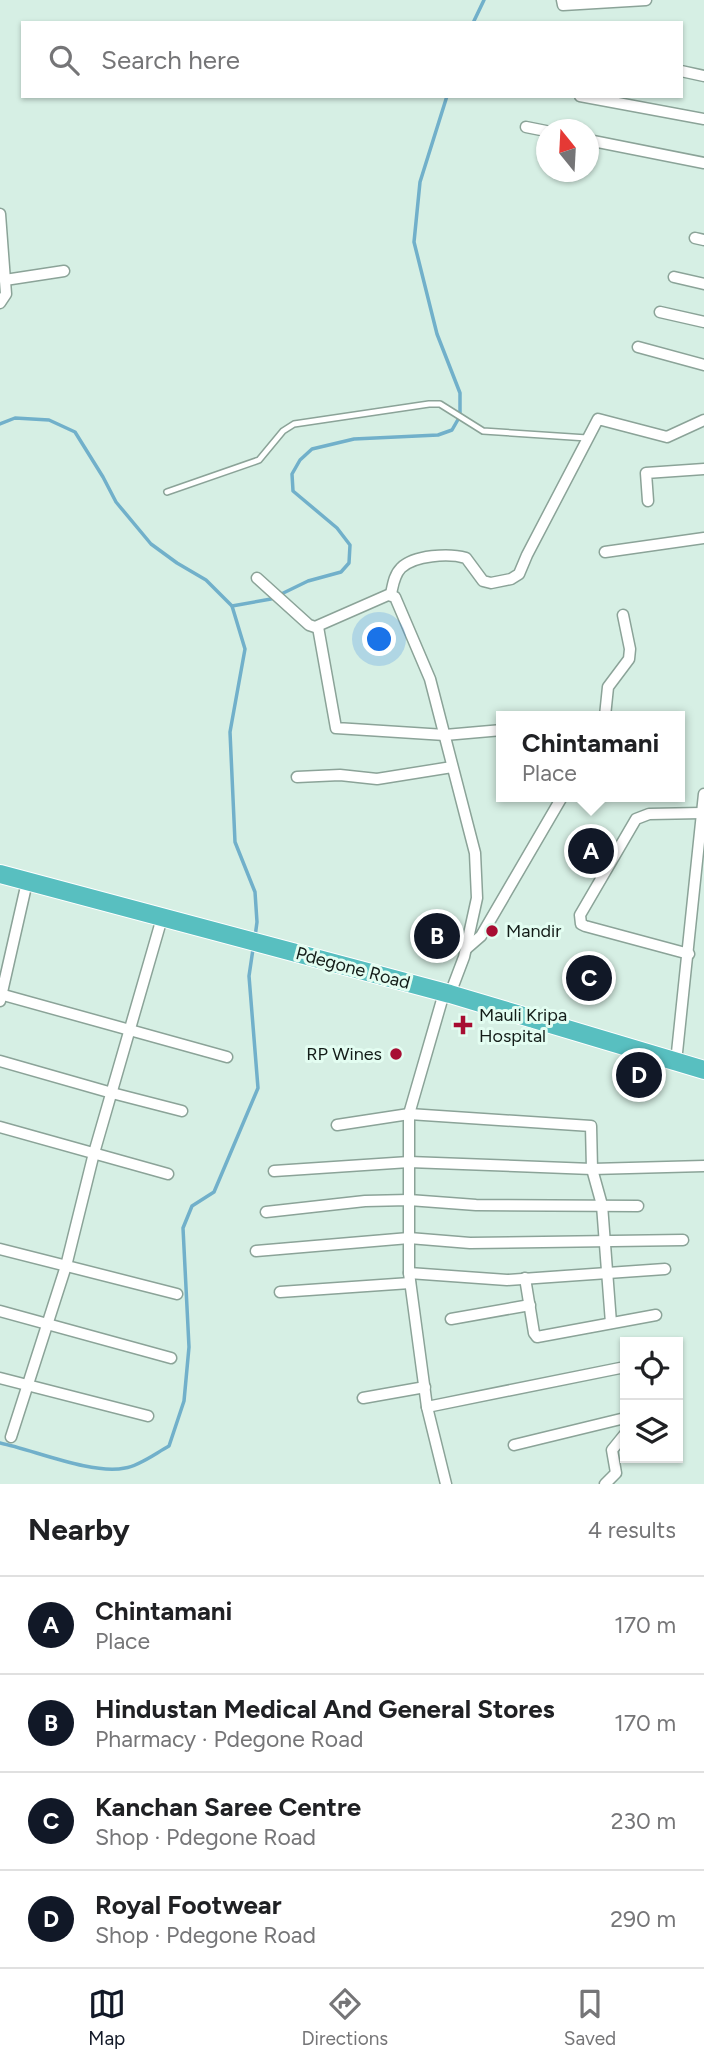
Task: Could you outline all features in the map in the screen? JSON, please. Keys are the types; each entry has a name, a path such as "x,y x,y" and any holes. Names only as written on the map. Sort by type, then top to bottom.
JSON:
{"highway":[{"name":"Pdegone Road","path":"0,874 447,993 704,1070"}],"street":[{"path":"562,0 563,5 646,0"},
{"path":"683,71 704,76"},
{"path":"591,98 704,119"},
{"path":"526,127 536,129"},
{"path":"599,142 704,163"},
{"path":"0,214 6,294 0,303"},
{"path":"5,280 64,271"},
{"path":"674,276 704,284"},
{"path":"660,312 704,323"},
{"path":"638,347 704,365"},
{"path":"391,594 396,576 402,567 412,561 441,555 466,558 484,581 491,583 519,574 598,419 667,437 704,420"},
{"path":"648,501 646,473 704,469"},
{"path":"605,552 704,538"},
{"path":"257,578 309,625 318,627 391,594"},
{"path":"391,594 395,597 430,679 475,853 477,898 466,949 447,993 409,1114 409,1278 427,1407 446,1484"},
{"path":"606,711 608,687 629,659 630,649 623,615"},
{"path":"318,627 336,728 445,735 496,731"},
{"path":"297,777 340,775 377,779 452,767"},
{"path":"676,1062 701,850 704,794"},
{"path":"466,949 481,936 558,802"},
{"path":"689,954 585,926 581,923 580,915 636,819 649,814 702,813"},
{"path":"27,882 1,997 227,1057"},
{"path":"11,1437 66,1266 94,1153 162,918"},
{"path":"0,1061 182,1111"},
{"path":"337,1125 409,1114 591,1126 592,1169 601,1206 611,1323"},
{"path":"0,1127 168,1174"},
{"path":"274,1171 409,1162 592,1169 704,1166"},
{"path":"266,1212 365,1201 409,1200 476,1205 638,1206"},
{"path":"256,1251 409,1238 470,1243 683,1240"},
{"path":"0,1249 177,1294"},
{"path":"279,1292 409,1278 507,1280 666,1269"},
{"path":"525,1278 534,1333 537,1336 656,1315"},
{"path":"451,1319 530,1305"},
{"path":"0,1311 171,1358"},
{"path":"427,1407 620,1368"},
{"path":"0,1378 148,1416"},
{"path":"363,1398 425,1387"},
{"path":"514,1445 620,1419"},
{"path":"607,1483 616,1473 612,1450 620,1440"}],"lane":[{"path":"167,492 251,465 259,460 283,431 294,424 429,404 440,404 477,428 492,433 587,438"}],"waterway":[{"path":"474,21 484,0"},
{"path":"232,606 271,599 308,581 341,572 349,563 350,545 337,528 293,491 292,474 300,460 312,449 354,439 438,435 452,430 460,416 460,393 437,334 414,242 420,182 446,98"},
{"path":"0,424 15,418 49,420 75,432 116,502 151,544 206,580 232,606 245,649 230,732 235,842 255,892 255,937"},
{"path":"0,1443 80,1465 112,1469 136,1465 169,1446 184,1401 189,1347 183,1228 192,1206 214,1192 258,1088 249,976 253,949"}],"place":[{"name":"Chintamani","path":"591,851"},
{"name":"Mandir","path":"492,931"},
{"name":"Hindustan Medical And General Stores","path":"437,936"},
{"name":"Kanchan Saree Centre","path":"589,978"},
{"name":"Mauli Kripa Hospital","path":"463,1025"},
{"name":"RP Wines","path":"396,1054"},
{"name":"Royal Footwear","path":"639,1075"}]}
